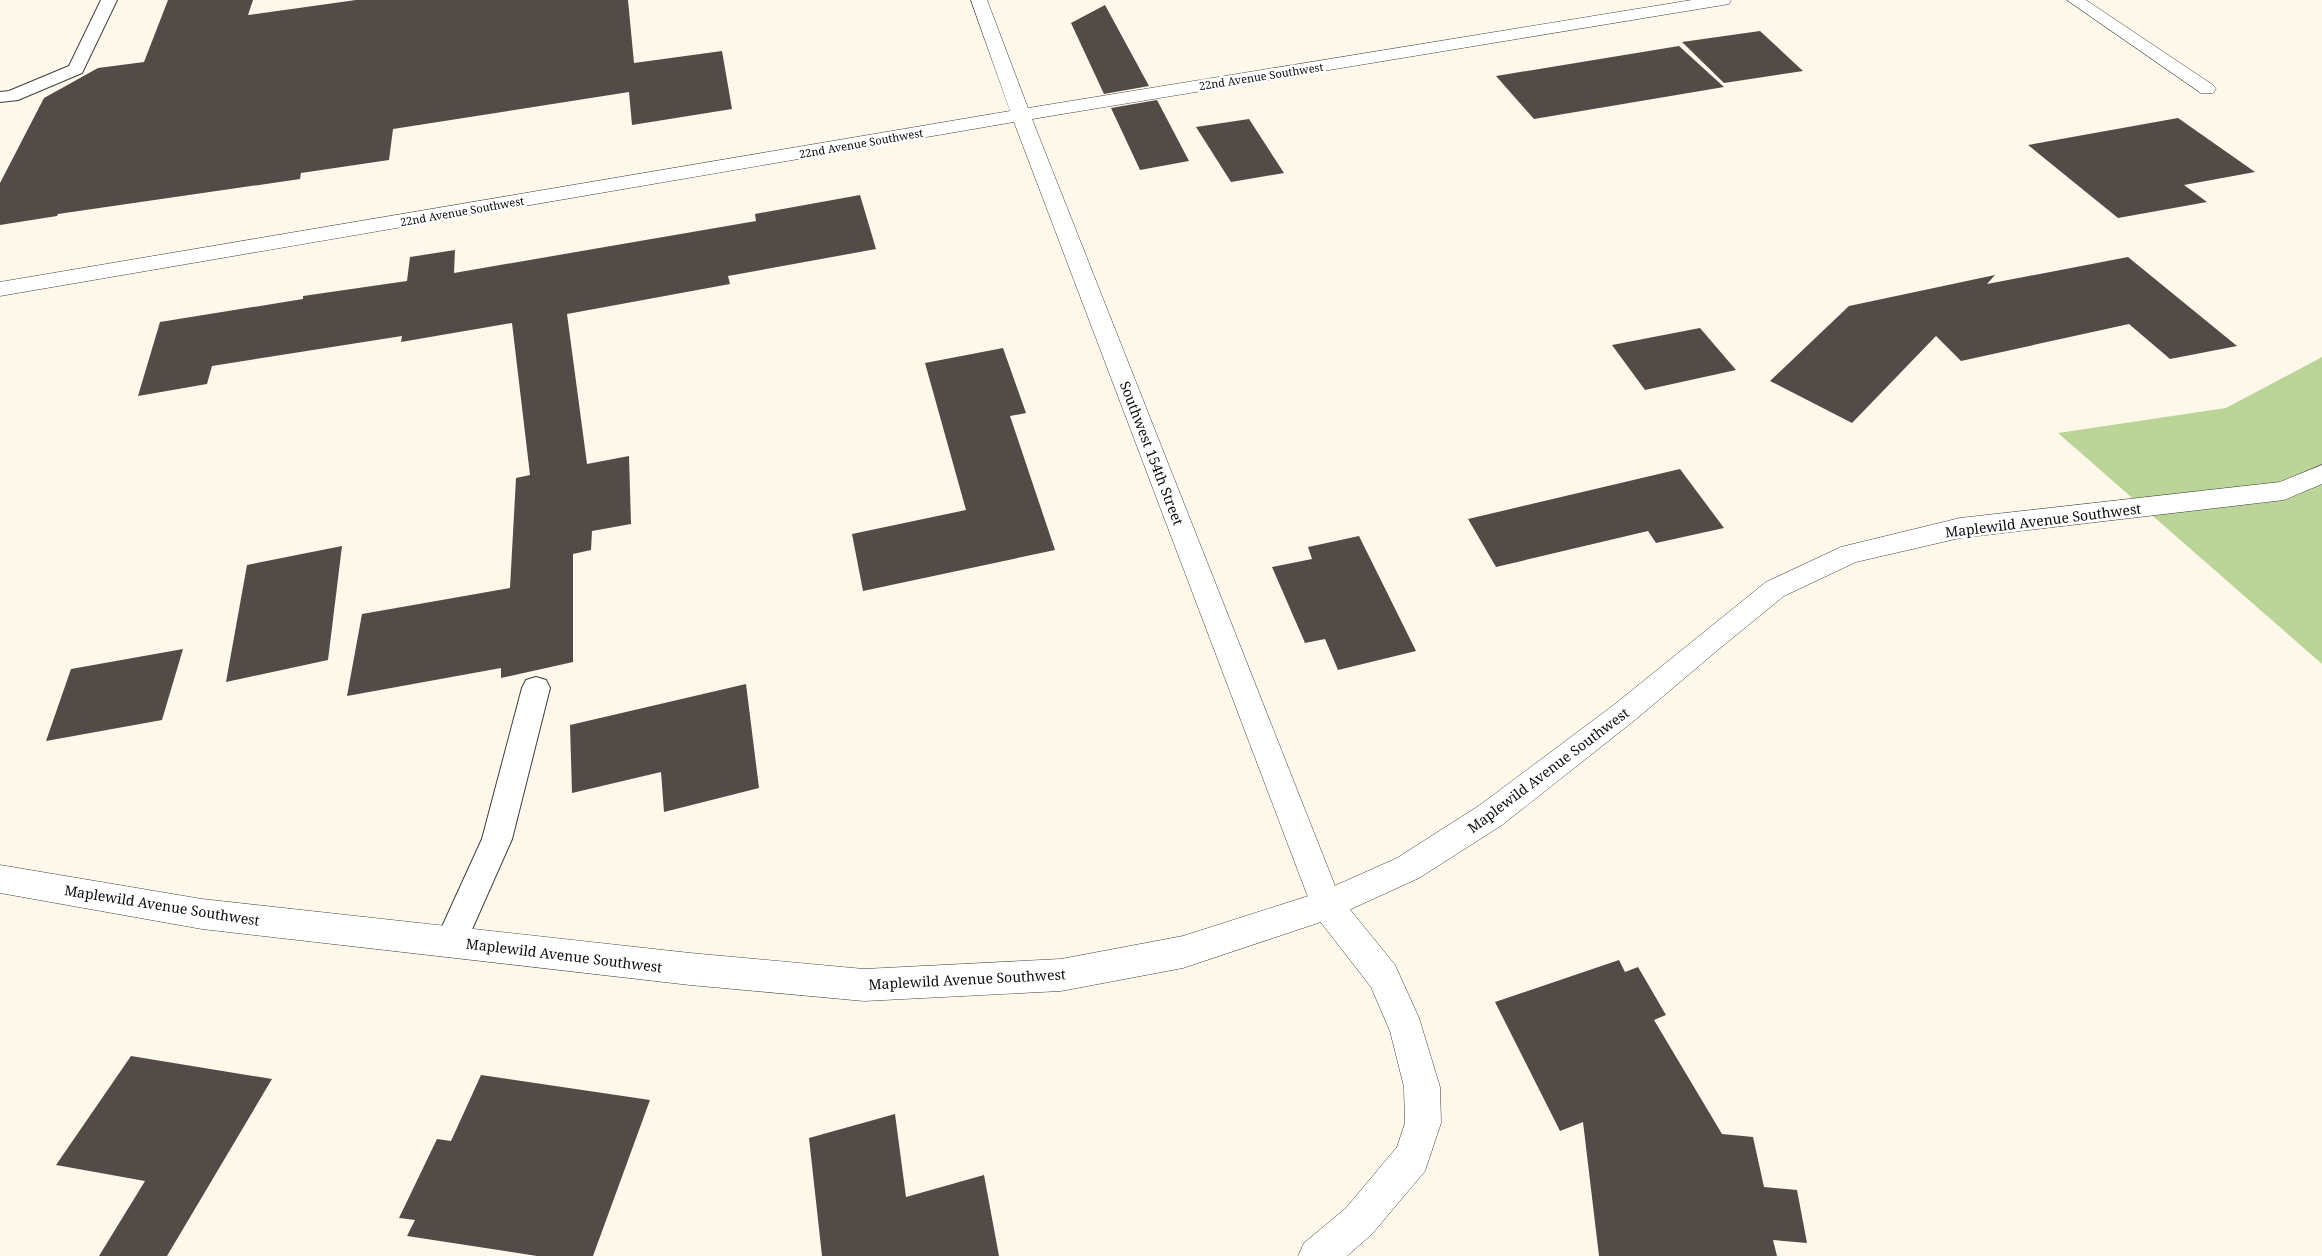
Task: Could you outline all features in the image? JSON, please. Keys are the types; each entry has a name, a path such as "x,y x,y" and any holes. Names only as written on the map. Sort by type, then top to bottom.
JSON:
{"street":[{"name":"Southwest 154th Street","path":"979,0 1021,116 1327,905 1383,976 1407,1030 1422,1087 1423,1122 1412,1158 1359,1221 1318,1256"},
{"name":"22nd Avenue Southwest","path":"0,289 1021,116 1723,0"},
{"path":"2075,0 2207,89"},
{"name":"Maplewild Avenue Southwest","path":"0,879 202,914 690,969 864,985 1061,975 1183,952 1327,905 1408,868 1492,815 1626,712 1775,588 1850,554 1960,528 2284,491 2322,474"}],"lane":[{"path":"0,97 12,96 76,69 109,0"},
{"path":"451,942 497,839 536,688"}],"green space":[{"path":"2322,357 2322,664 2058,433 2226,408"}],"building":[{"path":"168,0 253,0 248,15 356,0 628,0 634,63 722,51 732,109 632,125 629,92 393,129 389,160 301,173 300,179 58,214 57,216 0,225 0,183 44,98 98,68 144,62"},
{"path":"1105,5 1149,86 1104,94 1071,23"},
{"path":"1760,31 1803,71 1724,83 1682,42"},
{"path":"1679,46 1724,87 1534,119 1496,76"},
{"path":"1157,100 1189,161 1140,170 1111,108"},
{"path":"2178,118 2255,172 2184,185 2207,202 2118,218 2028,145"},
{"path":"1249,119 1284,173 1231,182 1196,127"},
{"path":"860,195 876,249 728,276 730,284 567,314 587,464 629,456 631,524 592,531 591,550 573,554 573,662 501,678 501,668 347,696 362,614 510,588 516,478 530,475 512,323 401,342 402,336 212,366 207,384 138,396 160,322 303,299 303,296 407,281 410,257 455,250 454,273 756,221 755,214"},
{"path":"2128,257 2237,346 2170,359 2129,324 1961,361 1936,336 1852,423 1770,381 1849,306 1995,275 1987,284"},
{"path":"1700,328 1736,370 1645,390 1612,345"},
{"path":"1003,348 1026,413 1010,416 1055,550 863,591 852,534 966,510 925,363"},
{"path":"1680,469 1724,528 1656,543 1648,531 1496,567 1468,519"},
{"path":"1359,536 1416,651 1338,670 1325,639 1305,643 1272,567 1312,559 1308,547"},
{"path":"342,546 328,660 226,682 247,565"},
{"path":"183,649 162,720 46,741 71,669"},
{"path":"746,684 759,788 664,812 661,772 572,793 570,725"},
{"path":"1619,960 1625,972 1638,967 1666,1015 1654,1020 1722,1134 1753,1137 1764,1187 1797,1190 1807,1243 1773,1240 1777,1256 1599,1256 1583,1122 1560,1131 1495,1002"},
{"path":"131,1056 272,1079 167,1256 99,1256 145,1181 56,1165"},
{"path":"481,1075 650,1100 593,1256 537,1256 407,1236 415,1220 399,1218 437,1139 451,1141"},
{"path":"895,1114 906,1197 984,1175 999,1256 822,1256 809,1138"}]}
